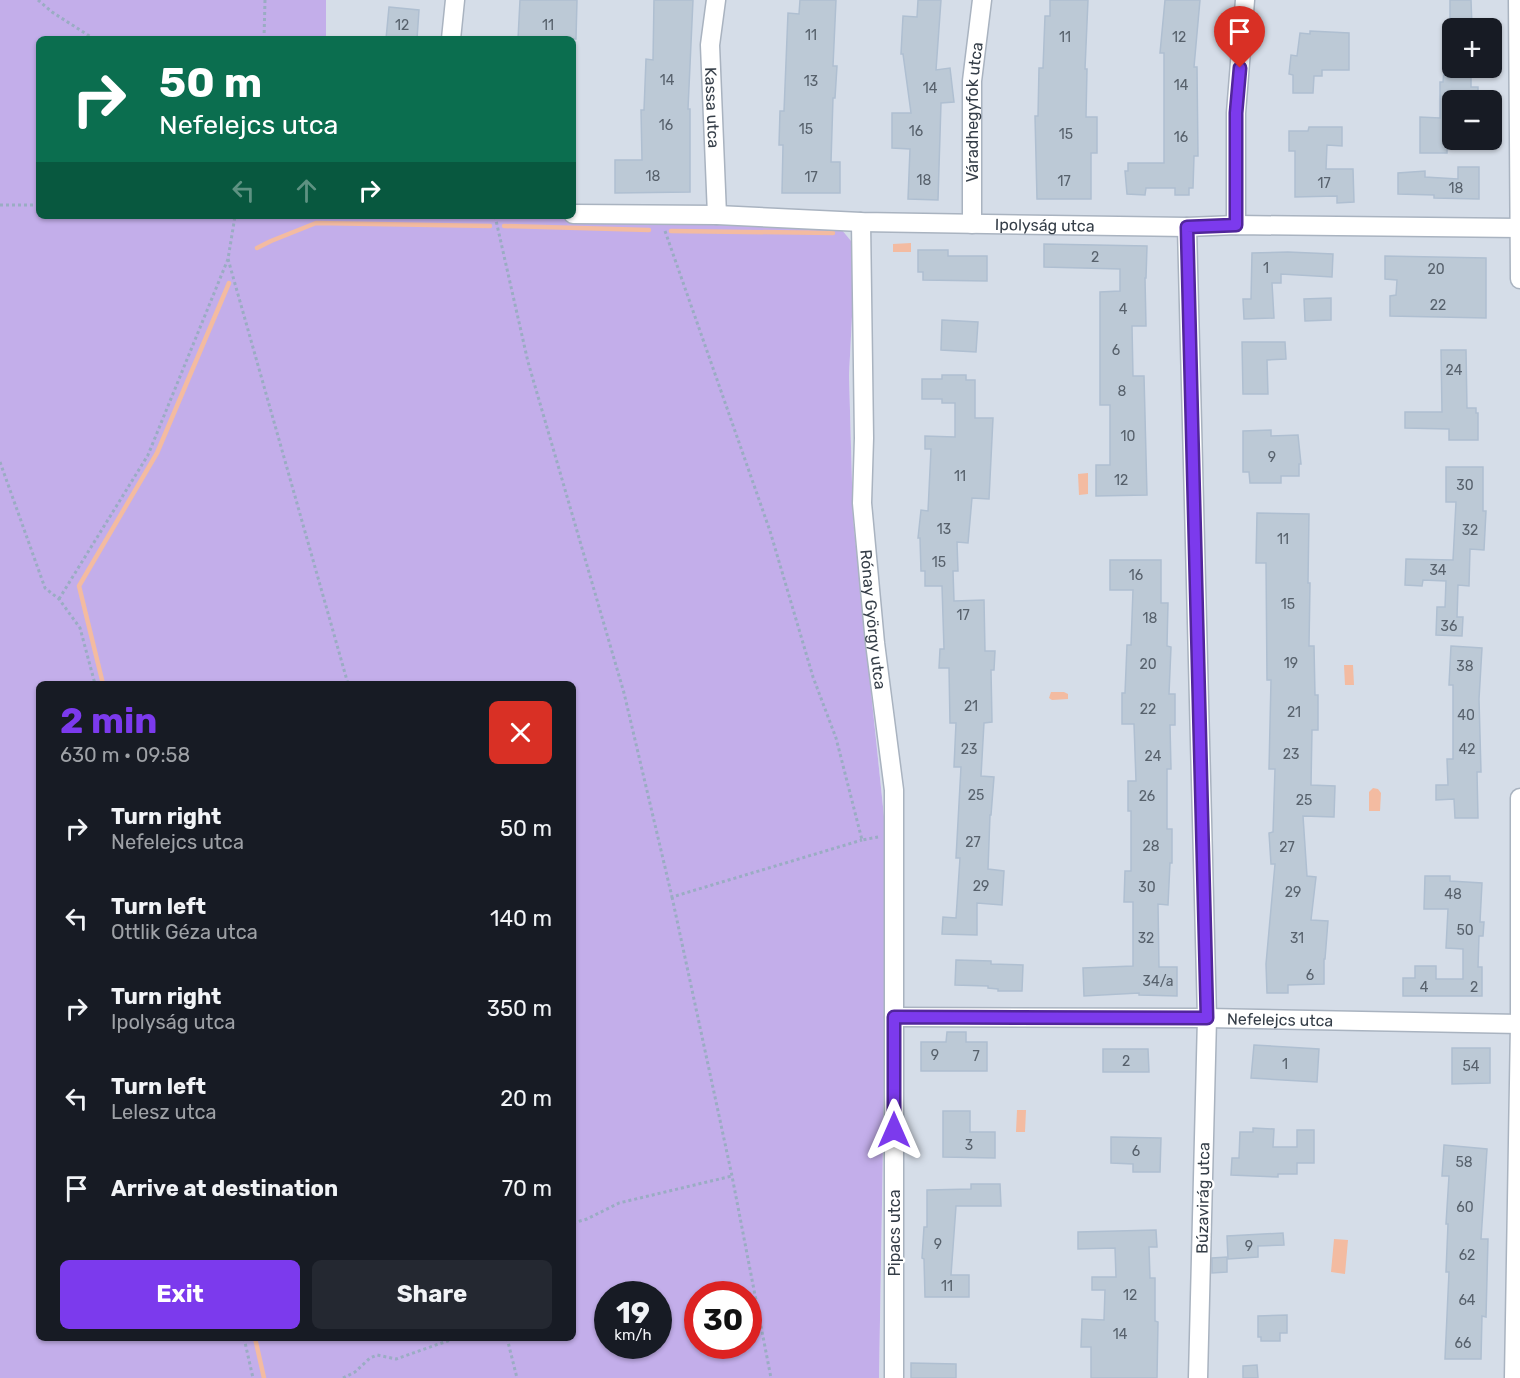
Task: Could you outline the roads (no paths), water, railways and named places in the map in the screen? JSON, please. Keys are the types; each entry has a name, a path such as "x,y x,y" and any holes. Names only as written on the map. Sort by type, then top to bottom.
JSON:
{"street":[{"path":"451,36 455,0"},
{"name":"Kassa utca","path":"716,0 710,45 717,215"},
{"name":"Váradhegyfok utca","path":"972,224 972,81 982,0"},
{"path":"1236,225 1236,113 1245,0"},
{"path":"1518,0 1520,279"},
{"name":"Ipolyság utca","path":"576,214 717,215 861,222 972,224 1187,227 1236,225 1519,236"},
{"name":"Rónay György utca","path":"861,222 864,438 862,502 874,632 894,790 894,1017"},
{"name":"Búzavirág utca","path":"1187,227 1207,1018 1198,1378"},
{"path":"1514,1378 1520,1024 1520,798"},
{"name":"Nefelejcs utca","path":"894,1017 1207,1018 1520,1024"},
{"name":"Pipacs utca","path":"894,1017 894,1378"}],"waterway":[{"path":"257,248 316,223 490,226"},
{"path":"504,226 649,230"},
{"path":"671,231 833,233"},
{"path":"102,681 79,586 157,453 229,283"},
{"path":"256,1341 264,1378"}]}
